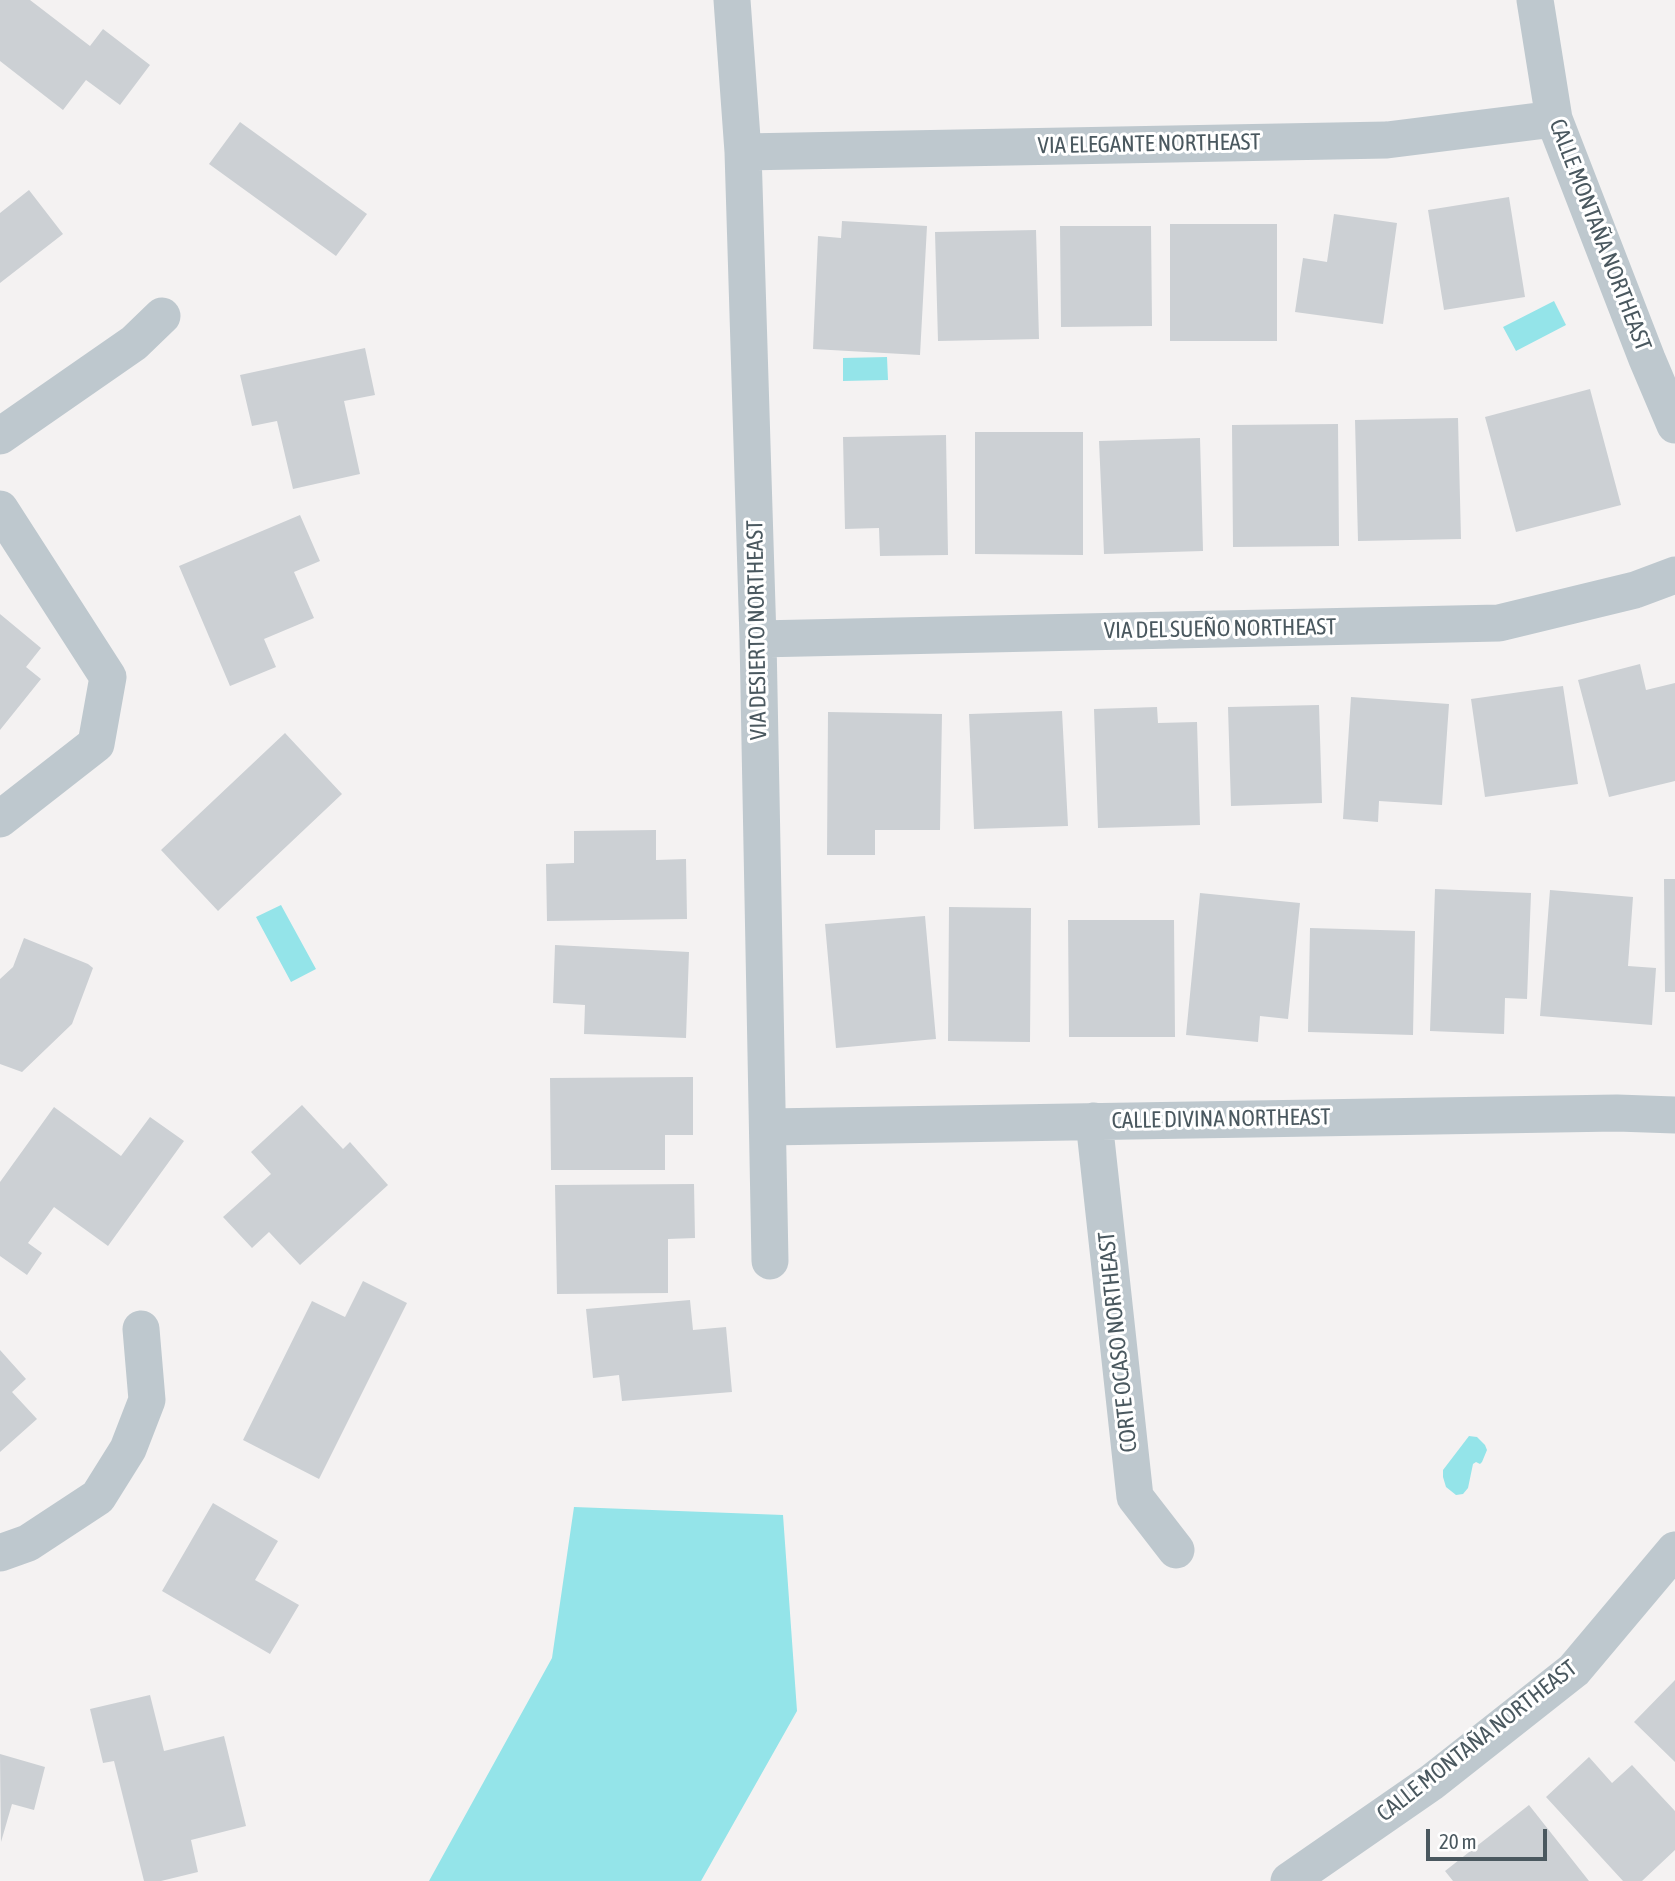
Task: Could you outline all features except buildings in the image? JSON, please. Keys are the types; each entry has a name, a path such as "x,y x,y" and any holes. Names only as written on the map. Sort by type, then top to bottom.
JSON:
{"street":[{"name":"VIA DESIERTO NORTHEAST","path":"732,0 743,152 758,639 771,1261"},
{"name":"CALLE MONTAÑA NORTHEAST","path":"1535,0 1554,118 1675,425"},
{"name":"VIA ELEGANTE NORTHEAST","path":"743,152 1387,140 1554,118"},
{"path":"0,436 134,343 162,316"},
{"path":"0,509 108,677 96,744 0,819"},
{"name":"VIA DEL SUEÑO NORTHEAST","path":"758,639 1499,623 1635,590 1675,575"},
{"name":"CALLE DIVINA NORTHEAST","path":"768,1127 1617,1113 1675,1115"},
{"name":"CORTE OCASO NORTHEAST","path":"1094,1121 1135,1497 1176,1550"},
{"path":"0,1553 28,1543 98,1497 128,1449 147,1400 141,1329"},
{"name":"CALLE MONTAÑA NORTHEAST","path":"1289,1881 1432,1782 1574,1670 1675,1550"}],"water":[{"path":"1554,301 1566,325 1516,351 1503,327"},
{"path":"887,357 888,380 843,381 843,358"},
{"path":"281,905 316,969 291,982 256,917"},
{"path":"1469,1436 1477,1437 1487,1450 1480,1464 1473,1464 1468,1488 1463,1494 1456,1495 1446,1487 1443,1470"},
{"path":"574,1507 783,1515 797,1711 701,1881 429,1881 552,1658"}]}
